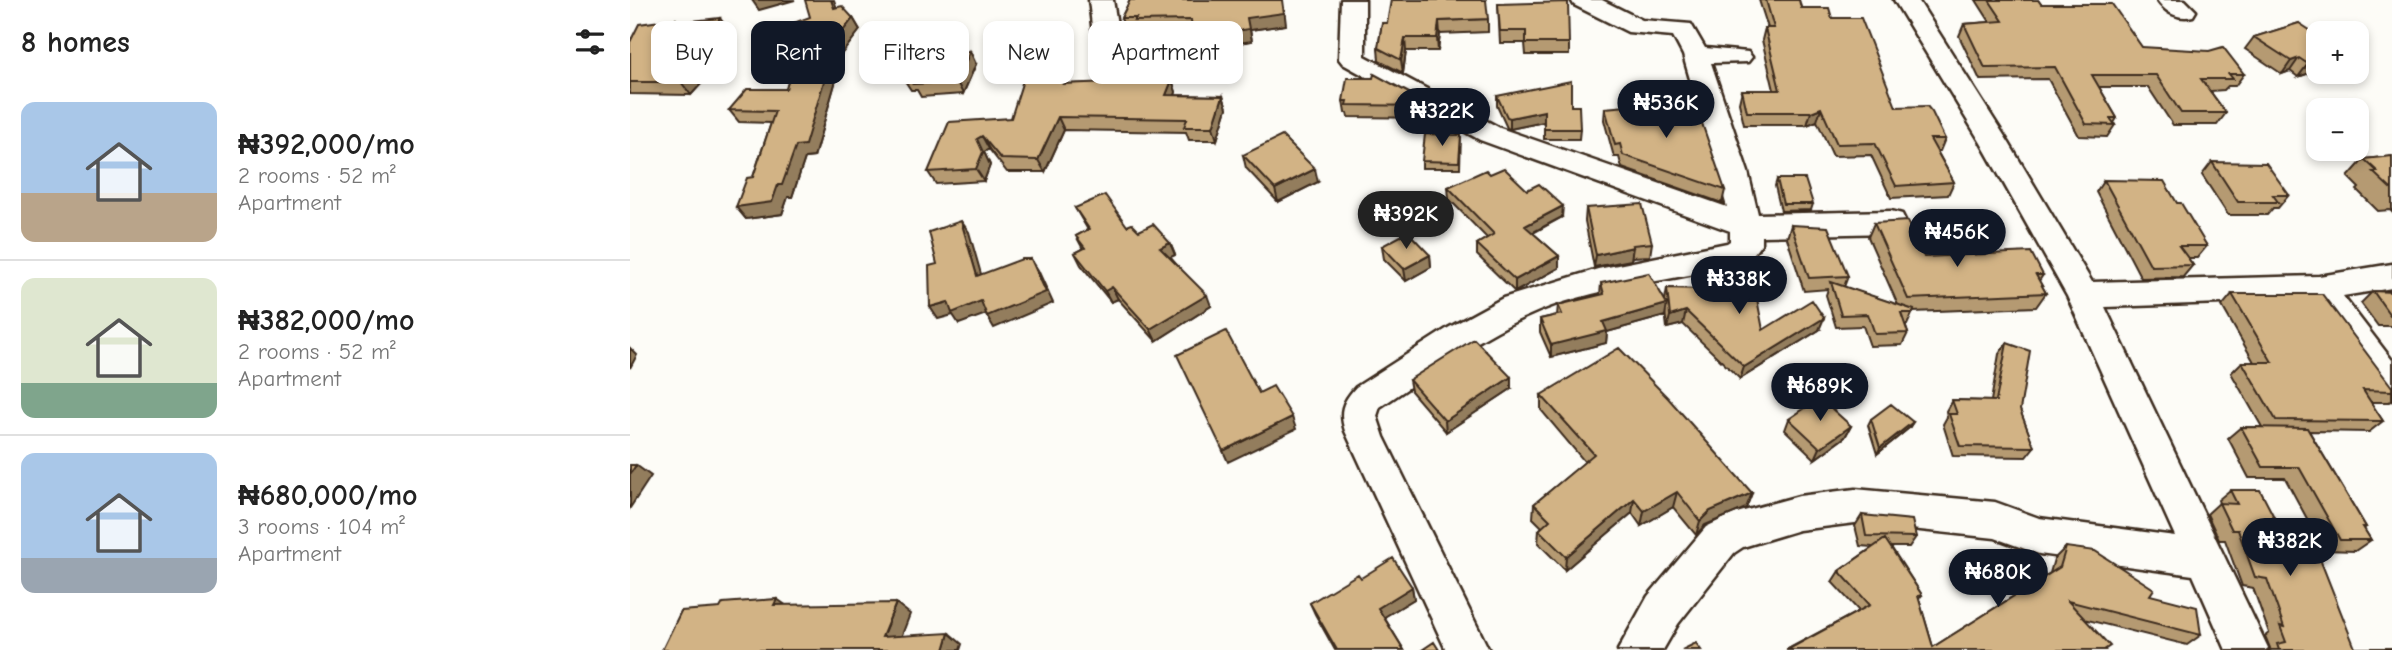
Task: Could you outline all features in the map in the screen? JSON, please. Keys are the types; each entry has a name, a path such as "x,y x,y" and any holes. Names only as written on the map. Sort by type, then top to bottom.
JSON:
{"street":[{"path":"1101,0 1104,21"},
{"path":"1353,0 1352,60 1490,134 1746,225 1891,222"},
{"path":"1468,650 1422,563 1359,424 1359,408 1368,397 1460,337 1515,307 1598,281 1737,253 1746,244 1743,199 1703,90 1696,55 1682,29 1637,27 1583,0"},
{"path":"1906,0 1995,143 2083,295 2248,650"},
{"path":"1696,55 1739,57"},
{"path":"2083,295 2319,288 2392,276"},
{"path":"2319,288 2392,386"},
{"path":"1639,650 1663,610 1720,540 1733,531 1799,513 1855,506 1995,520 2039,536 2204,558"}],"building":[{"path":"805,0 831,0 834,8 842,6 853,18 845,28 845,21 799,21 810,17"},
{"path":"1130,0 1282,0 1284,13 1247,18 1249,29 1243,30 1243,21 1134,21 1136,18 1121,18"},
{"path":"1391,0 1486,0 1488,19 1439,21 1437,38 1405,38 1401,60 1378,48 1382,23 1387,23"},
{"path":"1766,0 1799,0 1801,8 1829,8 1832,18 1861,18 1896,107 1927,106 1932,112 1945,139 1930,139 1954,182 1896,186 1875,143 1837,144 1821,108 1811,112 1747,112 1742,90 1780,90 1765,28 1774,28"},
{"path":"1989,0 2038,0 2041,4 2112,4 2142,47 2209,51 2223,47 2244,74 2229,74 2233,79 2201,79 2226,113 2181,113 2156,75 2092,75 2117,118 2110,118 2115,125 2086,124 2055,67 1985,68 1964,24 2003,21"},
{"path":"1568,2 1569,43 1526,43 1526,31 1500,31 1498,4"},
{"path":"720,18 718,21 692,21"},
{"path":"651,22 651,82 630,82 630,42 639,24"},
{"path":"2299,23 2306,28 2306,63 2299,58 2291,61 2254,37"},
{"path":"1374,74 1433,106 1346,105 1347,101 1343,101 1347,78 1373,78"},
{"path":"1571,81 1571,106 1579,106 1580,129 1544,129 1544,111 1507,117 1497,96"},
{"path":"787,84 823,84 805,145 796,146 782,185 778,185 772,202 736,207 747,178 753,177 775,111 729,110 747,89 786,89"},
{"path":"1022,84 1170,84 1166,95 1223,96 1213,127 1184,127 1187,119 1058,117 1038,160 1001,159 982,136 977,139 983,152 976,169 928,172 949,122 1011,118"},
{"path":"1638,105 1639,109 1696,106 1725,190 1623,155 1620,144 1615,145 1605,108"},
{"path":"1425,134 1461,135 1459,162 1422,161"},
{"path":"1282,136 1315,169 1275,189 1243,155"},
{"path":"2392,156 2392,190 2373,172 2378,172 2366,161"},
{"path":"2212,162 2266,163 2289,195 2273,195 2278,202 2238,202"},
{"path":"1504,168 1527,190 1539,184 1563,206 1525,226 1559,256 1515,280 1477,244 1494,234 1448,187 1486,170 1490,174"},
{"path":"1777,179 1805,179 1813,204 1783,204"},
{"path":"2104,180 2164,181 2207,246 2179,246 2193,265 2151,266"},
{"path":"1105,195 1127,226 1132,224 1139,231 1153,224 1170,243 1160,248 1207,295 1150,329 1112,287 1105,291 1075,253 1085,248 1076,236 1089,229 1075,208"},
{"path":"1642,204 1652,243 1632,245 1633,247 1596,255 1586,208"},
{"path":"961,221 977,276 1022,259 1031,259 1046,292 987,316 981,301 952,313 948,302 930,307 929,266 937,264 929,232"},
{"path":"1908,221 1924,257 2031,252 2043,275 2036,275 2046,293 1908,299 1874,223"},
{"path":"1791,225 1828,227 1848,276 1809,278"},
{"path":"1408,232 1430,255 1404,269 1382,246"},
{"path":"1649,273 1667,304 1603,322 1607,331 1551,345 1540,319 1562,314 1558,305 1604,294 1601,283"},
{"path":"1698,277 1753,278 1763,330 1812,300 1824,318 1744,367 1686,311 1670,316 1667,288 1699,289"},
{"path":"1831,282 1914,310 1913,313 1901,313 1908,333 1875,334 1868,314 1841,315"},
{"path":"2373,291 2392,292 2392,315 2390,315"},
{"path":"2232,294 2322,294 2392,387 2392,391 2363,390 2383,421 2276,420 2242,362 2272,362"},
{"path":"1226,331 1259,393 1273,386 1292,417 1223,451 1177,355"},
{"path":"1474,339 1511,377 1445,421 1409,380"},
{"path":"2007,343 2030,351 2020,410 2034,447 1960,446 1949,414 1957,414 1952,400 1996,401"},
{"path":"1619,348 1668,398 1752,493 1710,511 1700,521 1677,492 1644,511 1634,499 1566,557 1539,530 1550,520 1534,504 1594,454 1541,395"},
{"path":"1820,398 1851,426 1820,448 1789,419"},
{"path":"1891,404 1913,422 1880,448 1871,419"},
{"path":"2241,427 2307,428 2366,527 2363,527 2371,540 2340,540 2299,467 2263,467"},
{"path":"2230,490 2260,490 2286,540 2314,544 2355,648 2392,650 2279,650 2277,644 2286,642 2280,626 2284,627 2267,579 2255,577 2238,530 2232,530 2219,503 2237,504"},
{"path":"1862,515 1912,520 1916,537 1866,536"},
{"path":"1885,539 1922,595 1918,596 1933,647 2060,567 2066,547 2095,551 2154,589 2150,595 2197,607 2201,635 2068,601 2110,646 2104,650 1787,650 1870,605 1839,571"},
{"path":"1393,558 1412,587 1378,608 1404,650 1337,650 1310,603 1358,574 1361,578"},
{"path":"777,599 774,605 896,603 882,637 949,633 944,650 662,650 681,611 720,608 723,603"},
{"path":"1434,642 1439,650 1422,650"},
{"path":"1696,643 1701,650 1682,650"}]}
